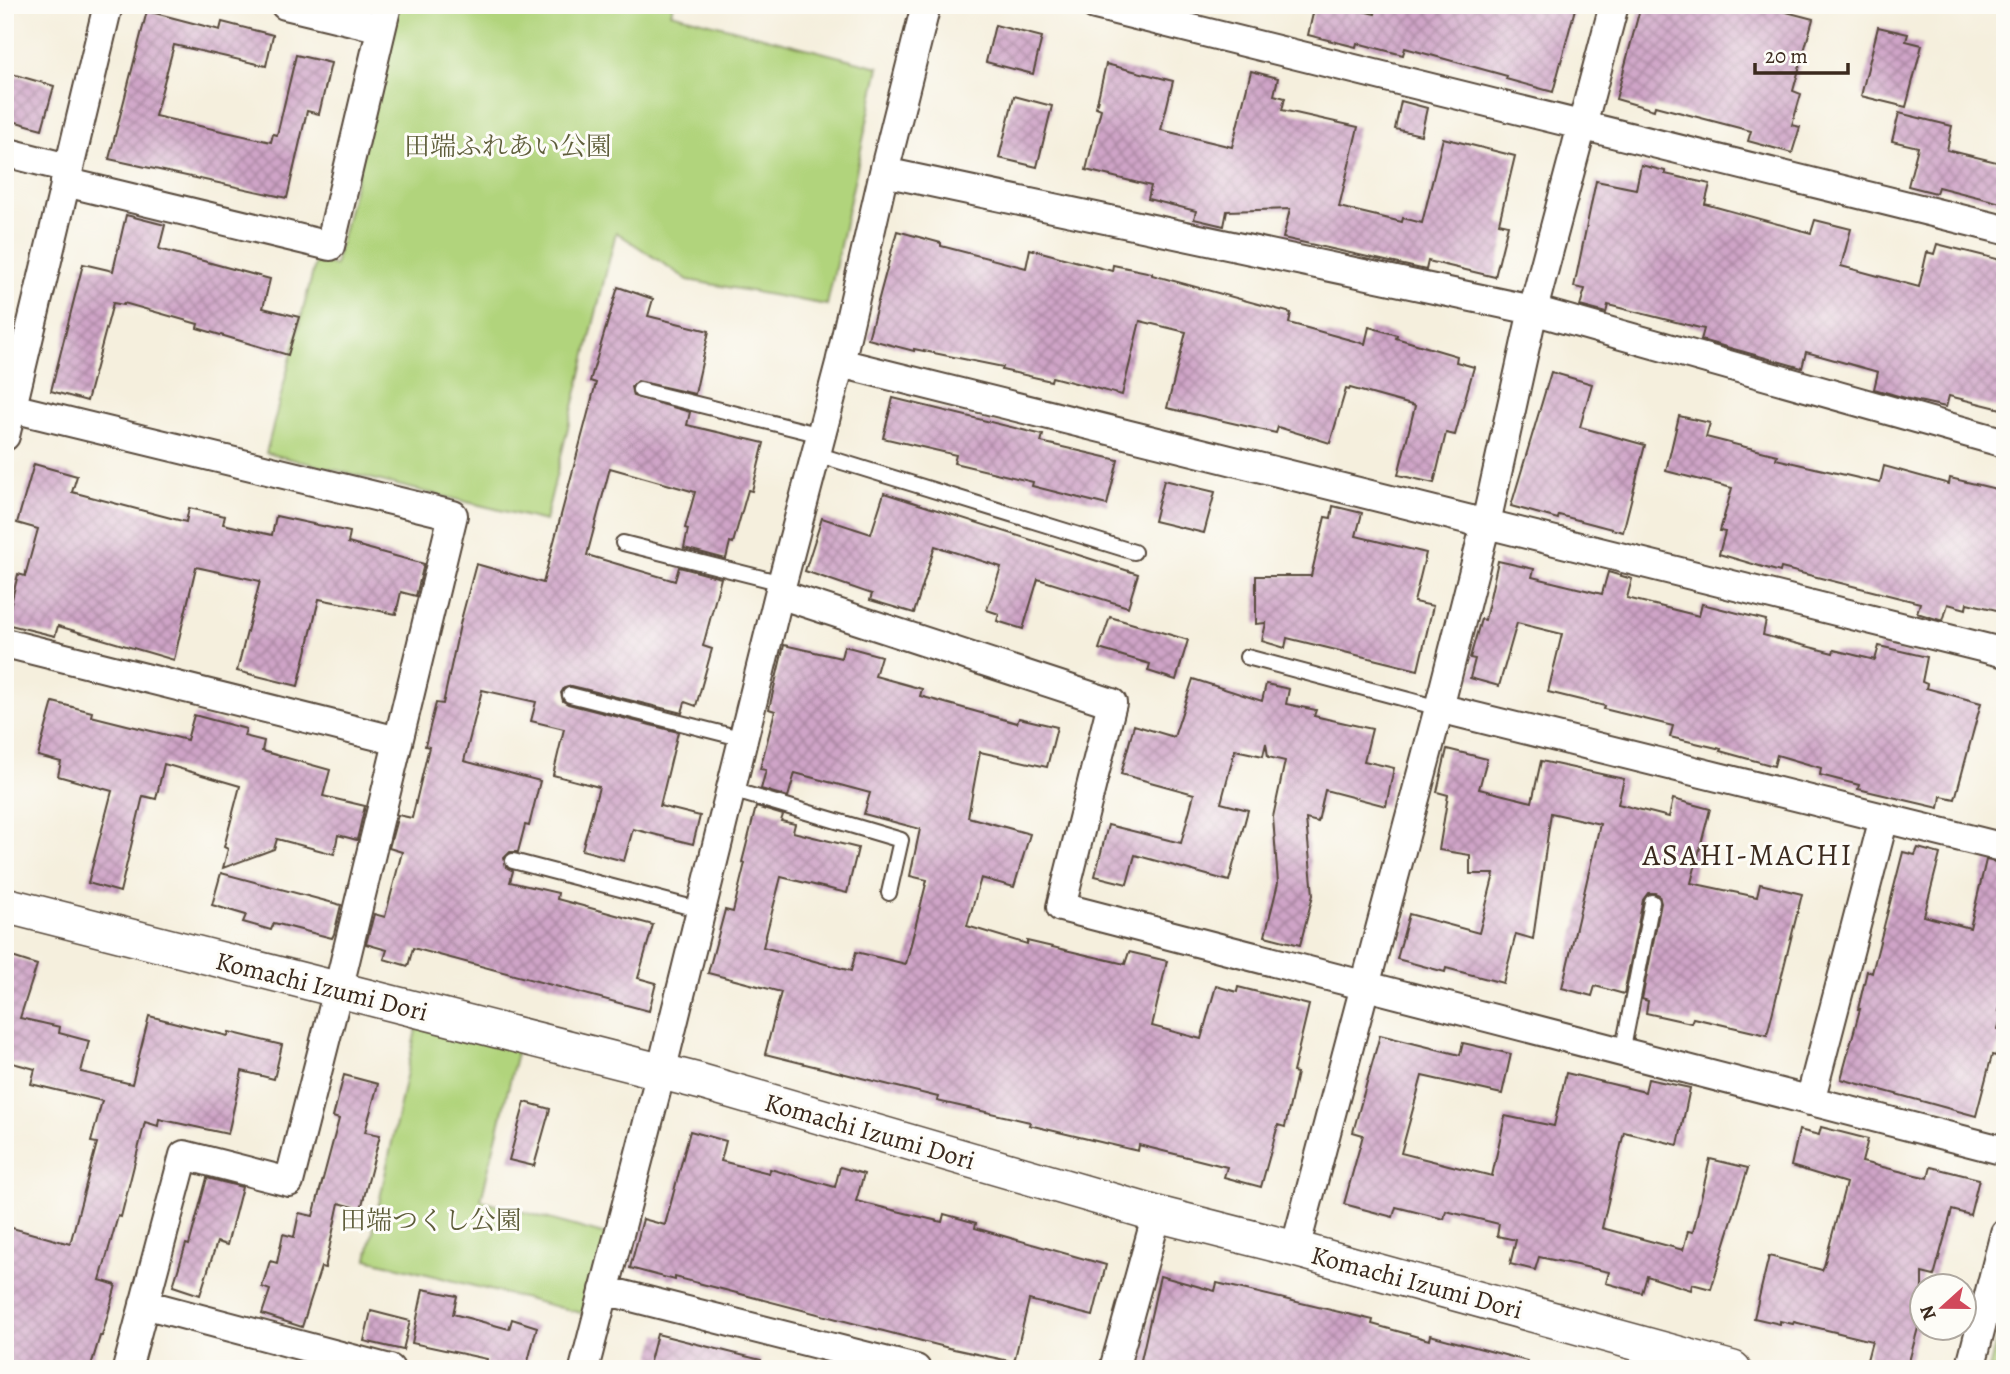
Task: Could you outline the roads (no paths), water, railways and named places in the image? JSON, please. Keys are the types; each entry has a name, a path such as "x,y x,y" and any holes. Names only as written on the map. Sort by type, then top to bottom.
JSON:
{"street":[{"path":"5,436 12,408 13,368 67,175 108,5"},
{"path":"5,152 67,175 330,246 384,17 285,5"},
{"path":"584,1369 840,363 926,5"},
{"path":"1095,5 2005,230"},
{"path":"1295,1249 1439,708 1486,523 1534,310 1614,5"},
{"path":"884,172 1534,310 2005,443"},
{"path":"840,363 2005,653"},
{"path":"12,408 453,516 289,1182 184,1154 127,1369"},
{"path":"781,589 1112,702 1061,907 2005,1151"},
{"path":"5,643 398,741"},
{"path":"1439,708 2005,848"},
{"path":"1810,1101 1884,818"},
{"name":"Komachi Izumi Dori","path":"5,905 661,1072 1157,1214 1295,1249 1732,1369"},
{"path":"1114,1369 1157,1214"},
{"path":"1970,1369 2005,1233"},
{"path":"604,1290 916,1369"},
{"path":"144,1304 390,1369"}],"lane":[{"path":"640,390 819,444 1134,552"},
{"path":"623,543 781,589"},
{"path":"1247,657 1439,708"},
{"path":"570,695 744,739"},
{"path":"732,790 901,840 889,893"},
{"path":"513,861 701,910"},
{"path":"1622,1053 1652,902"}],"district":[{"name":"ASAHI-MACHI","path":"1748,855"}],"park label":[{"name":"田端ふれあい公園","path":"508,146"},
{"name":"田端つくし公園","path":"431,1220"}]}
